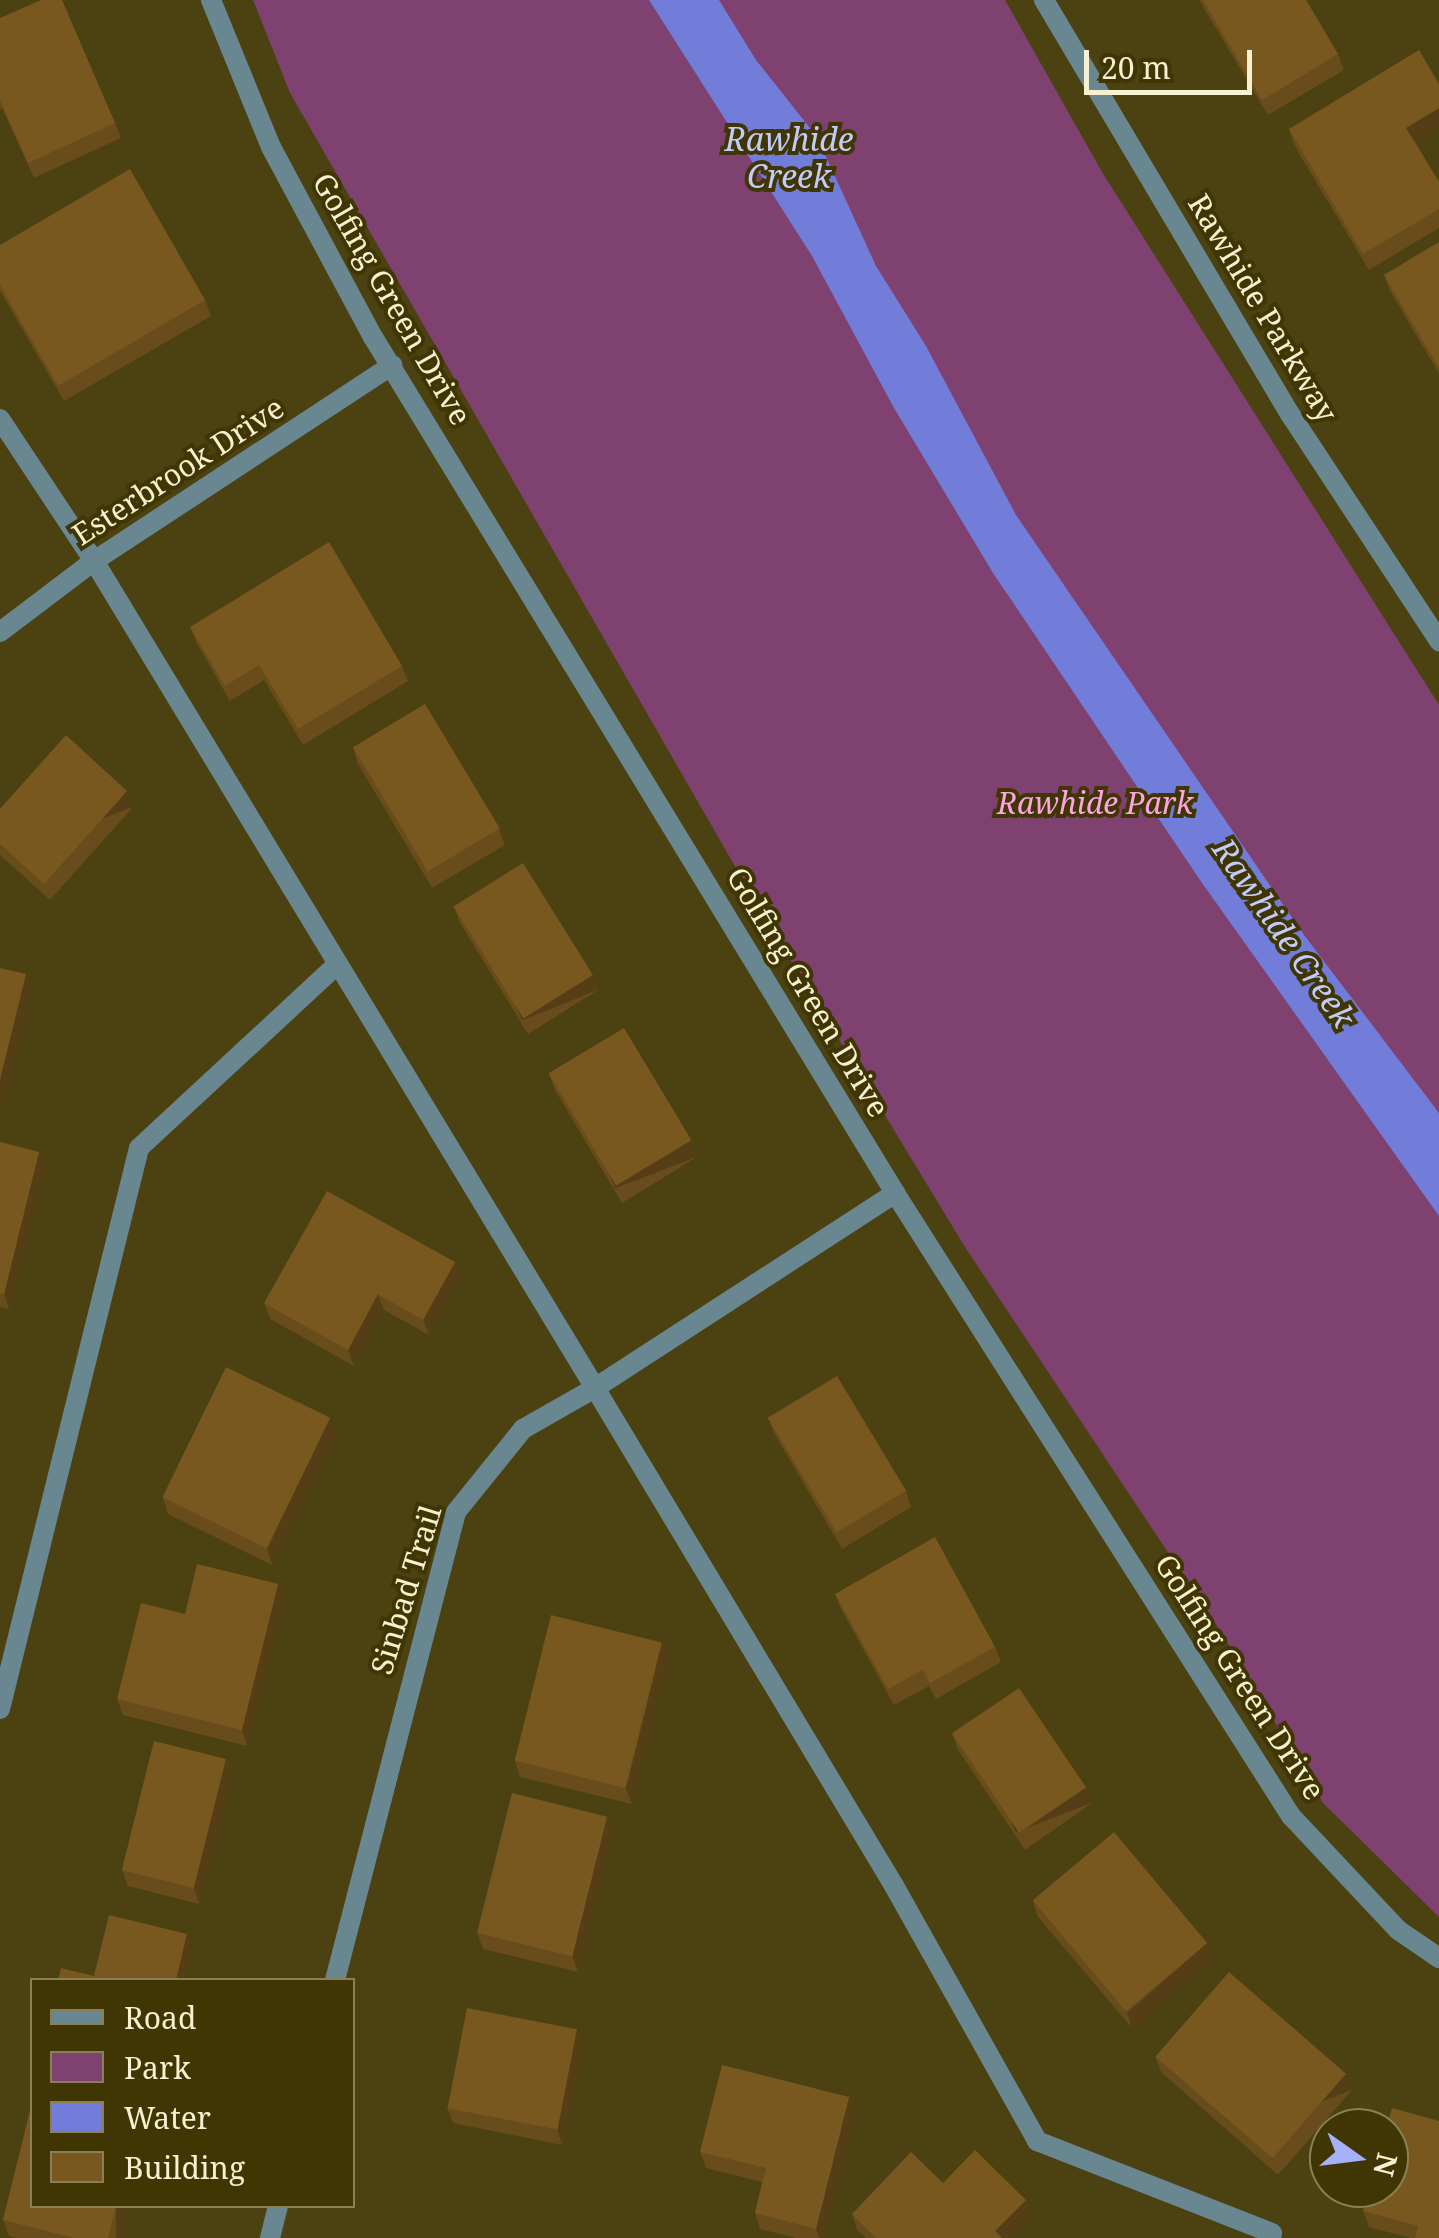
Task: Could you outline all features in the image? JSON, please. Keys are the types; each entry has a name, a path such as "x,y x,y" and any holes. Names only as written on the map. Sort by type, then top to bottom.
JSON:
{"street":[{"name":"Golfing Green Drive","path":"211,0 271,147 392,365 895,1193 1291,1816 1398,1930 1439,1958"},
{"name":"Rawhide Parkway","path":"1044,0 1290,414 1439,640"},
{"name":"Esterbrook Drive","path":"0,632 94,561 392,365"},
{"path":"0,419 94,561 595,1388 892,1884 1037,2141 1272,2233 1271,2238"},
{"path":"0,1709 139,1148 338,964"},
{"name":"Sinbad Trail","path":"334,1978 420,1636 456,1512 523,1430 595,1388 895,1193"},
{"path":"270,2238 278,2208"}],"green space":[{"name":"Rawhide Park","path":"253,0 1005,0 1102,172 1439,705 1439,1917 1323,1803 1221,1632 965,1247 759,908 290,93"}],"water":[{"name":"Rawhide Creek","path":"649,0 719,0 756,60 817,137 876,266 926,346 1016,515 1304,935 1439,1113 1439,1216 1202,883 993,573 894,408 812,256"}],"building":[{"path":"41,0 62,0 115,123 28,163 0,100 0,18"},
{"path":"1203,0 1306,0 1338,54 1262,100"},
{"path":"1419,50 1439,84 1439,108 1406,128 1439,182 1439,209 1363,254 1289,129"},
{"path":"130,169 205,300 58,386 0,285 0,245"},
{"path":"1439,242 1439,368 1384,275"},
{"path":"329,542 402,666 298,729 259,665 225,686 190,627"},
{"path":"425,704 500,828 428,872 353,747"},
{"path":"66,735 127,791 44,884 0,844 0,809"},
{"path":"523,863 593,975 523,1018 453,906"},
{"path":"0,968 26,974 0,1080"},
{"path":"624,1028 691,1140 616,1186 549,1073"},
{"path":"0,1142 39,1152 4,1294 0,1293"},
{"path":"327,1191 455,1262 423,1320 378,1294 348,1350 264,1303"},
{"path":"226,1367 330,1418 267,1548 162,1497"},
{"path":"837,1376 906,1491 837,1533 768,1418"},
{"path":"935,1537 995,1647 930,1683 923,1670 888,1689 835,1594"},
{"path":"197,1564 278,1584 242,1730 117,1699 141,1603 185,1614"},
{"path":"551,1615 662,1643 625,1788 515,1761"},
{"path":"1019,1688 1086,1787 1019,1833 952,1733"},
{"path":"154,1741 226,1759 194,1888 122,1870"},
{"path":"512,1793 607,1817 572,1956 477,1933"},
{"path":"1114,1832 1207,1943 1126,2011 1033,1900"},
{"path":"109,1915 187,1934 176,1978 58,1978 61,1968 94,1976"},
{"path":"1229,1972 1346,2074 1316,2108 1309,2108 1309,2116 1273,2158 1156,2057"},
{"path":"467,2008 577,2029 557,2129 448,2108"},
{"path":"722,2065 849,2097 816,2229 755,2213 766,2168 700,2152"},
{"path":"30,2110 30,2208 116,2208 108,2238 74,2238 3,2220"},
{"path":"1409,2113 1439,2121 1439,2238 1415,2238 1418,2226 1363,2211 1409,2208"},
{"path":"975,2150 1026,2200 995,2231 1002,2238 876,2238 852,2214 911,2152 943,2183"}]}
